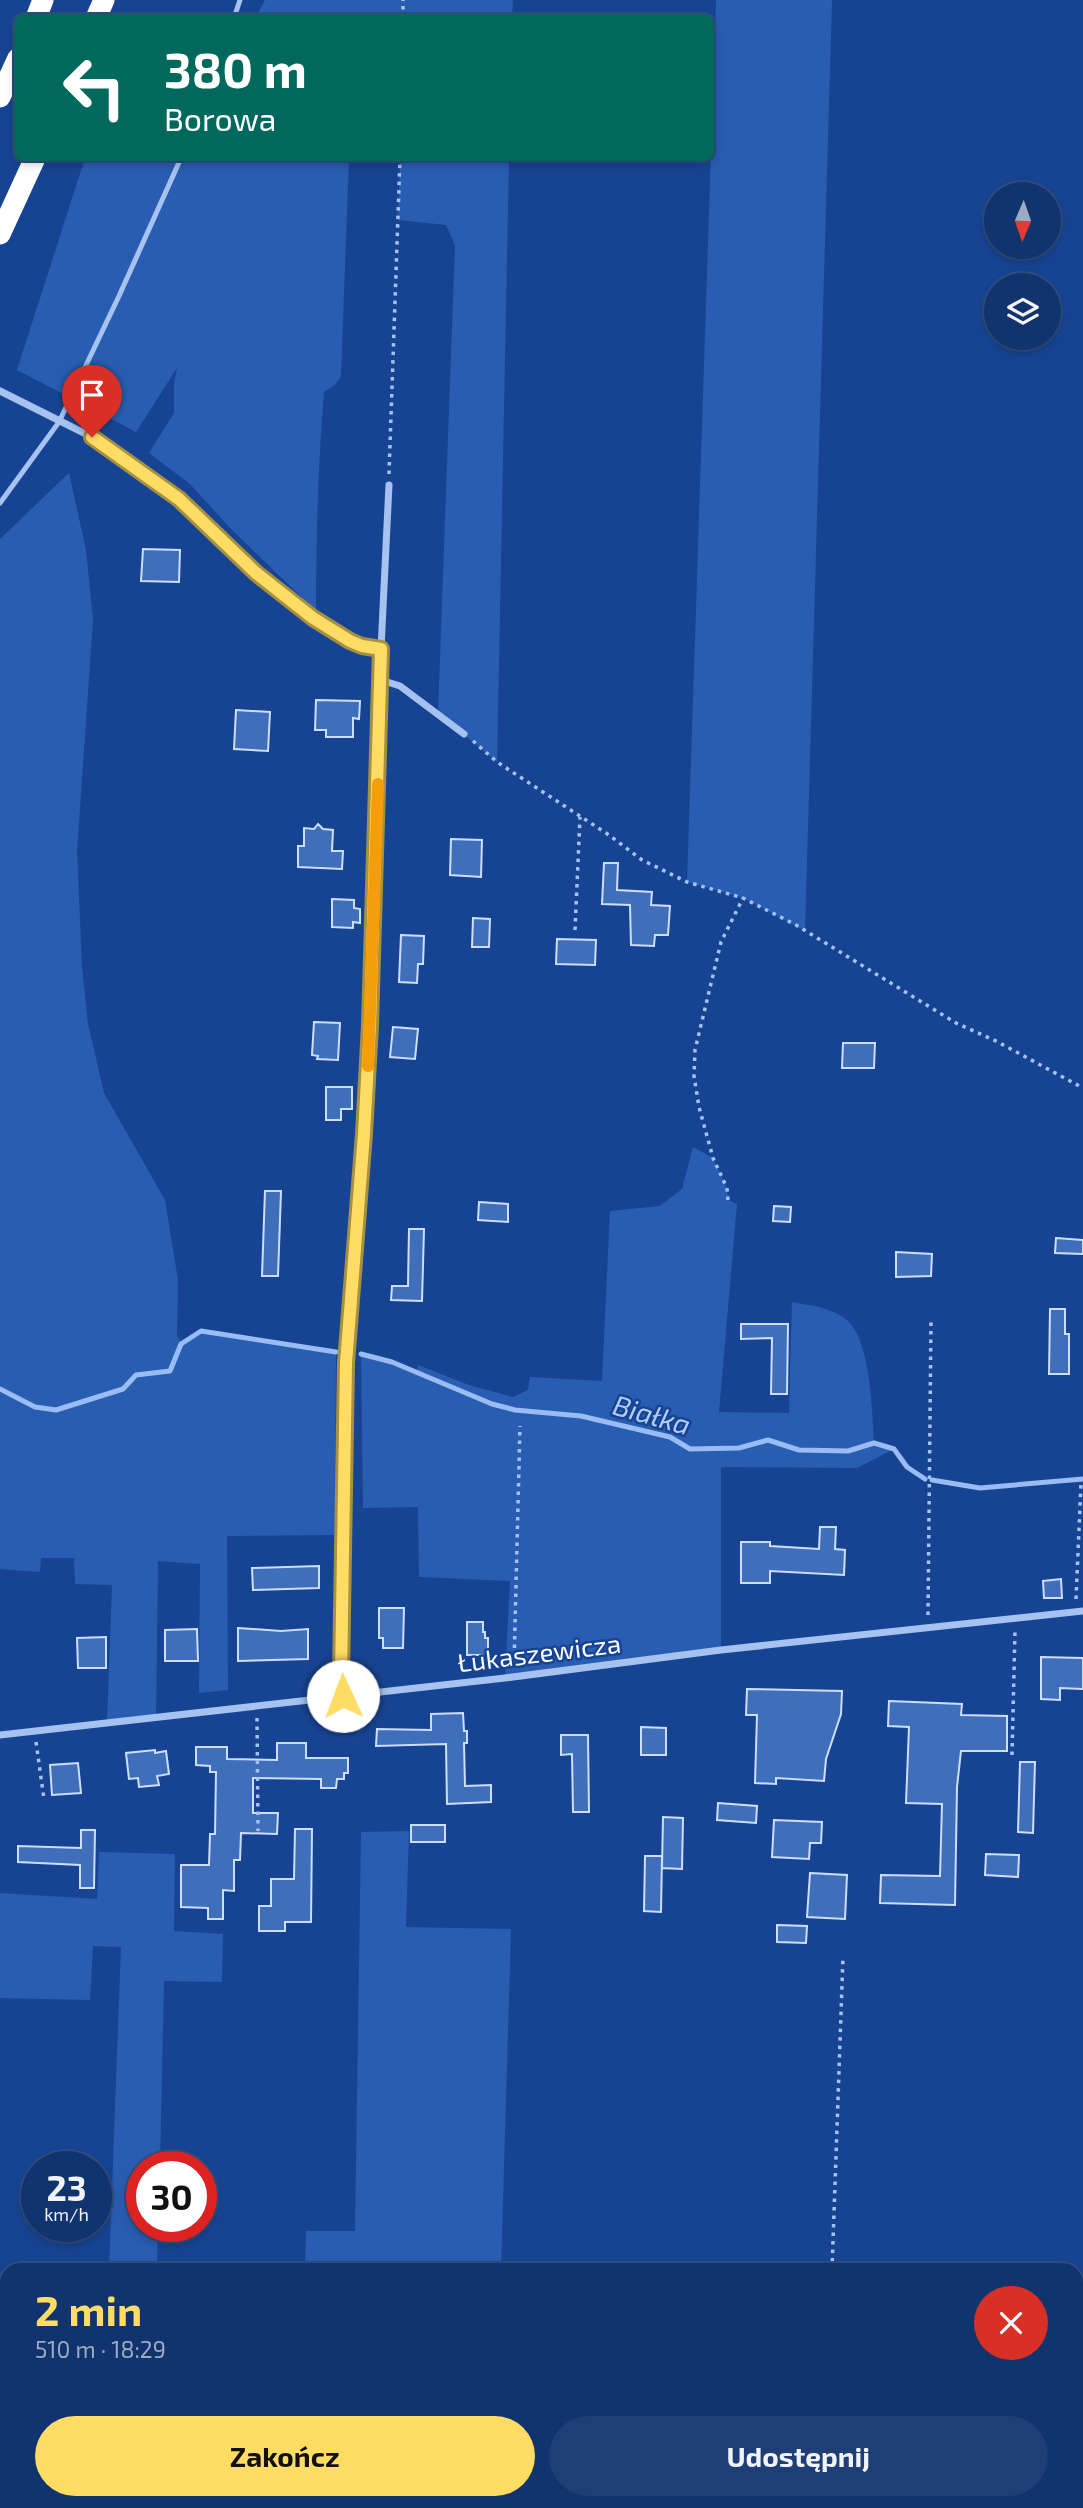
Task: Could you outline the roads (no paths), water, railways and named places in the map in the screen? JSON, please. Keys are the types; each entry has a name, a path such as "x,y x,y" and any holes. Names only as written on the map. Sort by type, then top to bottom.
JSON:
{"highway":[{"path":"0,97 14,67"},
{"path":"0,234 34,161"}],"street":[{"path":"0,391 92,437 179,499 256,573 313,618 350,641 381,649"},
{"path":"343,1696 341,1678 346,1363 370,1025 381,649 389,485"},
{"path":"381,680 400,686 464,734"},
{"name":"Łukaszewicza","path":"0,1735 257,1707 721,1650 1079,1612"}],"lane":[{"path":"0,503 59,422 180,161"}],"waterway":[{"name":"Białka","path":"0,1389 35,1407 56,1410 123,1389 136,1375 170,1371 181,1344 201,1331 336,1352"},
{"name":"Białka","path":"361,1354 392,1362 492,1404 515,1410 581,1416 670,1437 690,1449 739,1448 768,1440 799,1450 848,1451 874,1443 894,1449 907,1467 925,1479"},
{"name":"Białka","path":"932,1480 980,1488 1083,1479"}]}
